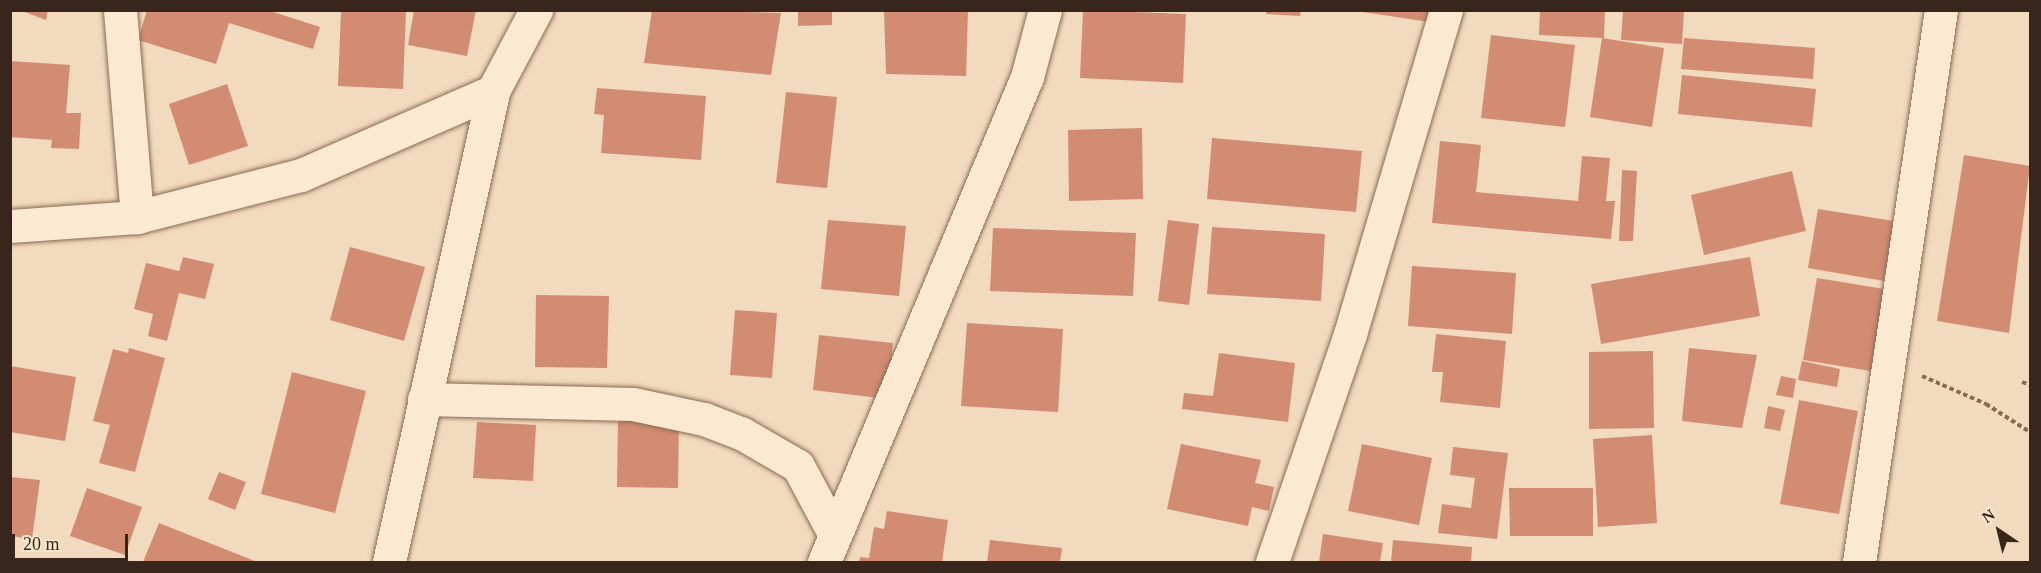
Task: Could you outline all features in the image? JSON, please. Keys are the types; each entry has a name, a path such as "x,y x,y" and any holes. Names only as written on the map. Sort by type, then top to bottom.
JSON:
{"street":[{"path":"120,10 137,217"},
{"path":"389,562 493,90 536,10"},
{"path":"829,548 1027,77 1045,10"},
{"path":"1272,562 1350,334 1446,10"},
{"path":"1859,562 1941,10"},
{"path":"10,226 137,217 301,175 493,90"},
{"path":"424,399 633,404 704,419 741,432 798,466 829,548"}],"path":[{"path":"1890,362 1986,404 2031,432"},
{"path":"2022,382 2031,385"}],"building":[{"path":"19,10 48,10 46,20"},
{"path":"147,10 267,10 320,27 313,49 229,23 216,64 138,40"},
{"path":"341,10 406,10 403,89 338,86"},
{"path":"414,10 476,10 467,56 408,45"},
{"path":"652,10 781,13 771,75 644,63"},
{"path":"798,10 832,10 832,25 798,26"},
{"path":"884,10 968,10 966,76 886,74"},
{"path":"1083,10 1186,14 1183,83 1080,78"},
{"path":"1267,10 1301,10 1300,16 1266,14"},
{"path":"1350,10 1438,10 1436,23"},
{"path":"1540,10 1605,10 1604,38 1539,35"},
{"path":"1623,10 1684,10 1682,44 1621,40"},
{"path":"1491,35 1575,45 1565,127 1481,118"},
{"path":"1602,38 1664,48 1652,127 1590,117"},
{"path":"1684,38 1815,48 1813,79 1681,69"},
{"path":"10,61 70,65 66,113 81,113 79,149 51,148 52,140 10,137"},
{"path":"1682,75 1816,89 1812,127 1678,114"},
{"path":"227,84 248,146 189,165 169,104"},
{"path":"597,88 706,96 701,160 601,153 604,115 594,114"},
{"path":"786,92 837,97 827,188 776,183"},
{"path":"1142,128 1143,199 1069,201 1068,130"},
{"path":"1212,138 1362,151 1356,212 1207,199"},
{"path":"1440,141 1481,145 1476,192 1578,201 1582,156 1610,158 1606,201 1615,201 1611,239 1432,223"},
{"path":"1964,155 2030,166 2009,333 1937,321"},
{"path":"1622,170 1637,171 1633,241 1619,241"},
{"path":"1792,171 1806,231 1704,255 1691,195"},
{"path":"1818,209 1894,221 1884,281 1808,268"},
{"path":"828,220 906,226 899,296 821,289"},
{"path":"1168,220 1199,224 1189,305 1158,301"},
{"path":"1212,227 1325,234 1321,301 1207,294"},
{"path":"993,228 1136,233 1133,296 990,291"},
{"path":"350,247 425,267 404,341 330,320"},
{"path":"183,257 214,264 205,299 179,293 167,341 148,336 153,314 134,309 146,263 179,271"},
{"path":"1750,257 1760,316 1601,344 1591,284"},
{"path":"1412,266 1516,273 1512,334 1408,326"},
{"path":"1817,278 1884,289 1871,371 1803,360"},
{"path":"536,295 609,296 607,368 535,367"},
{"path":"735,310 777,313 772,378 730,375"},
{"path":"967,323 1063,329 1058,412 961,406"},
{"path":"1436,334 1506,341 1500,408 1440,402 1443,372 1432,372"},
{"path":"819,335 893,343 887,399 813,390"},
{"path":"129,348 165,358 135,472 99,463 110,425 93,421 113,349 128,353"},
{"path":"1689,348 1757,355 1742,428 1682,421"},
{"path":"1653,351 1654,428 1589,429 1589,352"},
{"path":"1219,353 1295,363 1288,422 1182,409 1184,393 1213,396"},
{"path":"1802,361 1840,369 1837,387 1798,380"},
{"path":"10,366 76,377 65,441 10,432"},
{"path":"292,372 366,391 335,513 261,494"},
{"path":"1781,376 1796,379 1793,398 1776,395"},
{"path":"1799,400 1858,411 1839,514 1780,504"},
{"path":"1768,406 1785,410 1780,431 1764,428"},
{"path":"618,417 679,418 678,488 617,487"},
{"path":"477,422 536,425 533,481 473,478"},
{"path":"1652,435 1657,523 1598,527 1593,439"},
{"path":"1181,444 1261,460 1255,483 1274,487 1269,511 1252,507 1248,526 1167,509"},
{"path":"1362,444 1432,458 1419,525 1348,511"},
{"path":"1453,447 1508,453 1497,539 1438,533 1442,504 1471,508 1475,478 1450,475"},
{"path":"219,472 246,482 235,510 208,499"},
{"path":"10,477 40,480 32,539 10,536"},
{"path":"87,488 142,507 125,555 70,536"},
{"path":"1509,488 1593,488 1593,536 1510,536"},
{"path":"887,511 948,520 942,562 859,562 860,557 869,558 874,527 884,529"},
{"path":"159,523 257,562 143,562"},
{"path":"1323,534 1383,543 1380,562 1319,562"},
{"path":"990,540 1062,548 1060,562 987,562"},
{"path":"1393,540 1472,547 1471,562 1391,562"}]}
